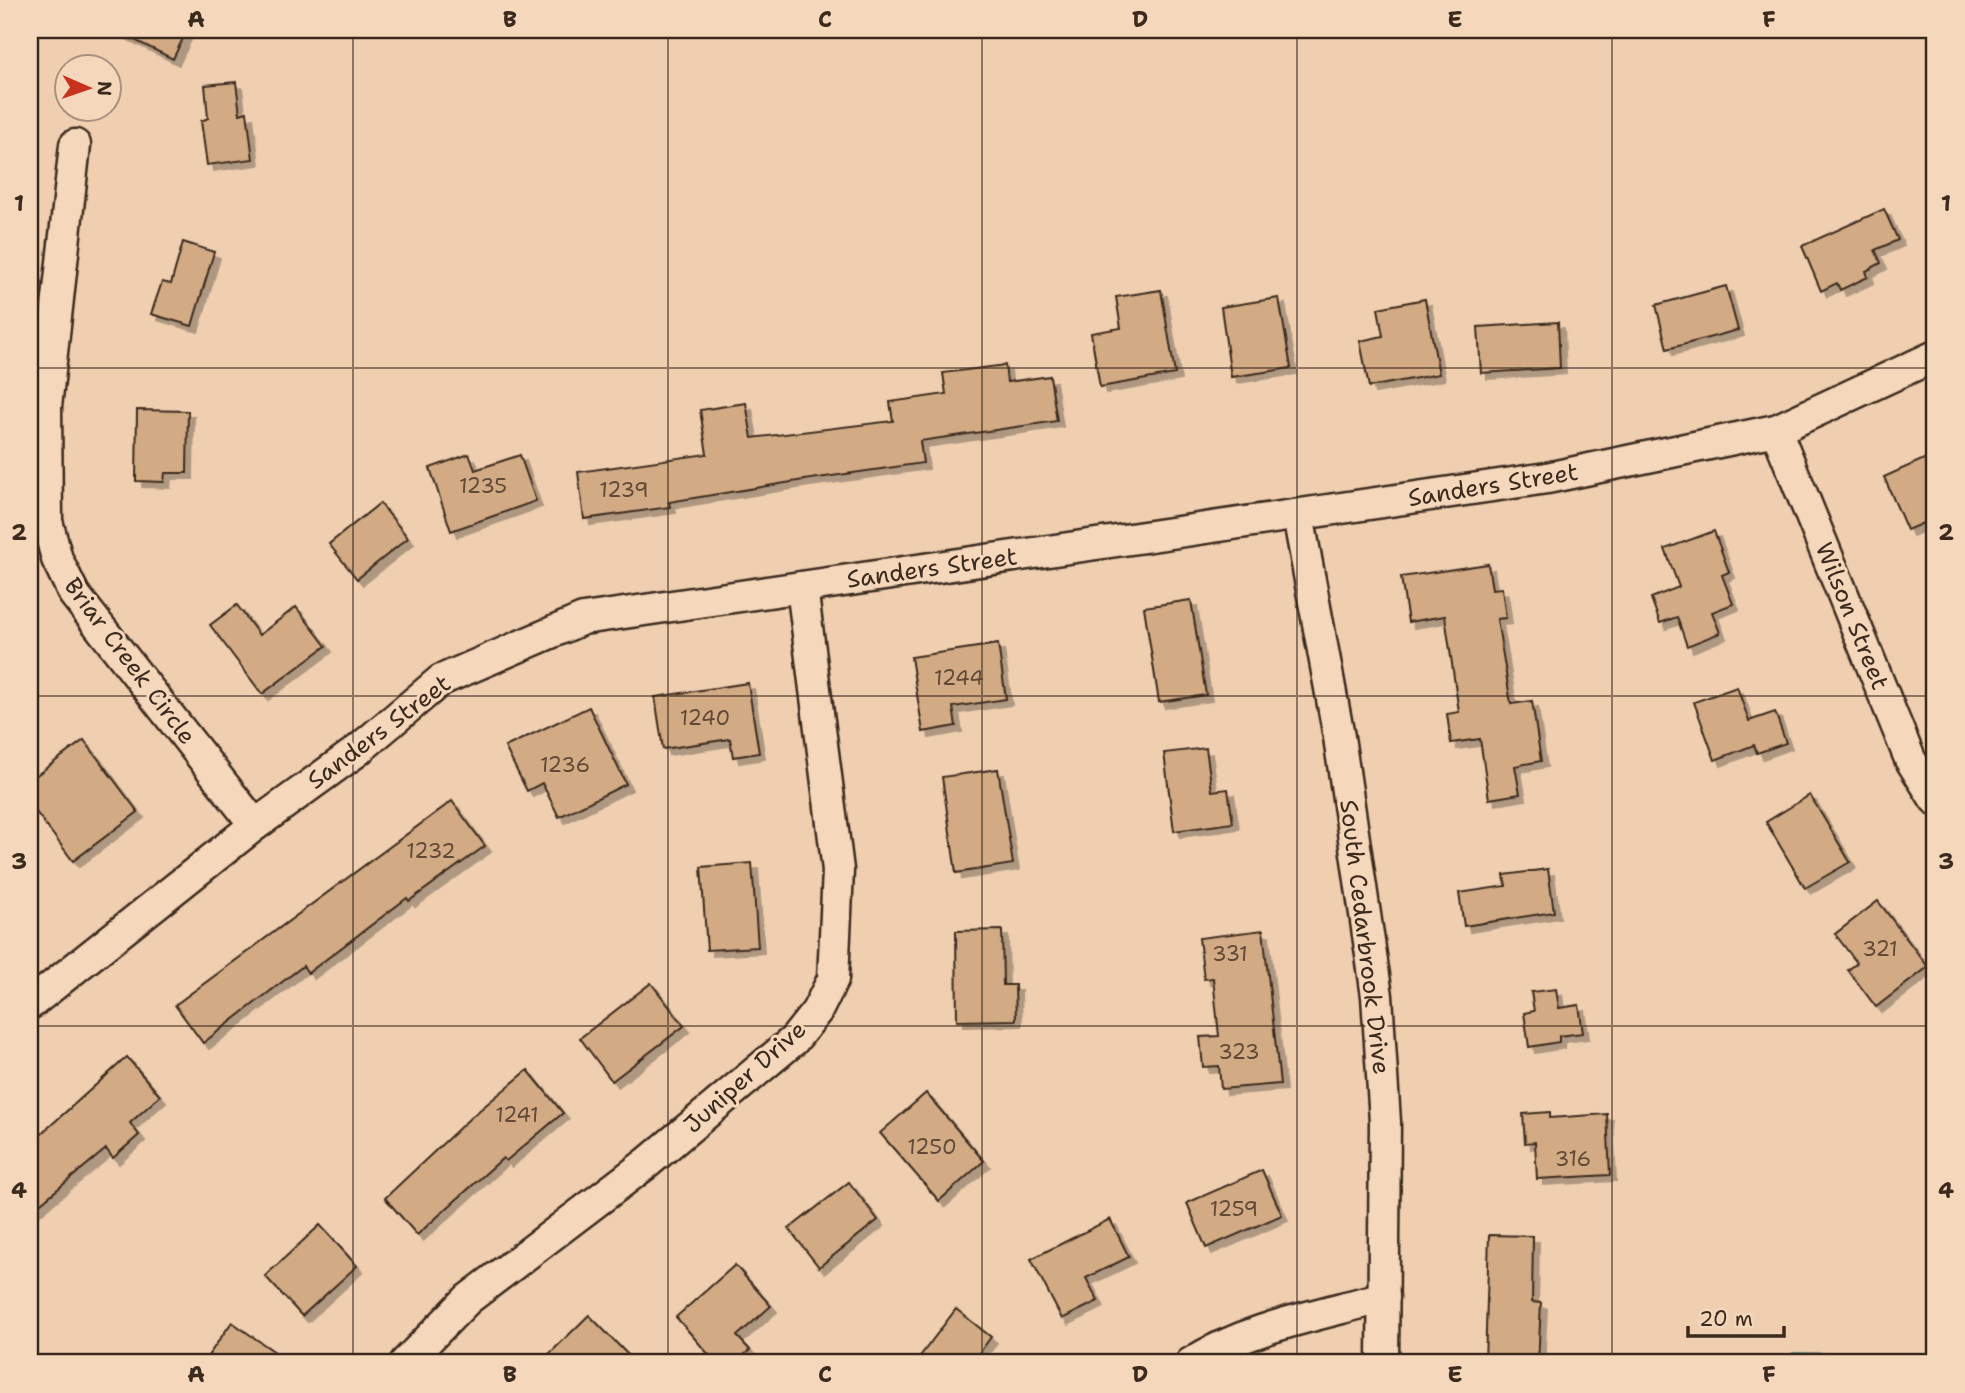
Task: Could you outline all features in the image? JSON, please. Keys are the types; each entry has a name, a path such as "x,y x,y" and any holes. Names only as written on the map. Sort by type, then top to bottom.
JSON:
{"street":[{"name":"Briar Creek Circle","path":"75,145 46,407 47,521 57,559 74,594 255,825"},
{"name":"Sanders Street","path":"30,1004 255,825 357,751 441,680 583,619 1547,478 1776,430 1935,356"},
{"name":"Wilson Street","path":"1776,430 1910,759 1935,799"},
{"name":"South Cedarbrook Drive","path":"1298,515 1339,737 1377,996 1385,1122 1382,1363"},
{"name":"Juniper Drive","path":"405,1363 468,1299 647,1163 794,1040 817,1011 833,979 838,870 802,587"},
{"path":"1191,1363 1210,1352 1275,1327 1384,1297"}],"water":[{"path":"1793,1353 1848,1354 1848,1363 1792,1363"}],"building":[{"path":"114,30 187,30 173,59"},
{"path":"236,82 240,114 247,112 253,159 207,165 201,121 208,118 205,85"},
{"path":"1884,209 1898,240 1875,250 1881,263 1866,271 1868,277 1840,290 1837,283 1821,291 1802,246"},
{"path":"183,242 214,252 192,326 151,314 162,282 171,284"},
{"path":"1726,286 1738,330 1667,349 1656,305"},
{"path":"1161,290 1175,374 1100,387 1091,333 1121,328 1116,297"},
{"path":"1279,298 1291,368 1231,377 1221,307"},
{"path":"1425,299 1439,374 1369,387 1360,341 1383,336 1378,308"},
{"path":"1558,322 1560,368 1481,373 1478,327"},
{"path":"1005,365 1007,382 1050,376 1057,421 920,441 923,463 669,502 670,507 584,519 578,472 707,454 700,410 746,403 752,438 893,421 890,402 946,394 943,373"},
{"path":"137,410 188,411 187,473 165,473 164,482 136,481"},
{"path":"469,454 475,470 520,455 536,501 451,531 430,468"},
{"path":"1935,454 1935,518 1907,530 1884,477"},
{"path":"380,503 408,538 357,579 329,544"},
{"path":"1714,531 1729,572 1722,575 1733,604 1712,612 1720,633 1687,646 1677,617 1660,623 1651,598 1679,587 1665,549"},
{"path":"1488,564 1492,589 1502,588 1506,618 1497,619 1511,704 1532,701 1541,761 1515,766 1520,794 1489,799 1480,739 1451,743 1447,714 1459,712 1445,616 1408,622 1401,577"},
{"path":"1191,600 1206,695 1159,702 1144,607"},
{"path":"237,605 259,635 296,607 326,646 262,694 210,625"},
{"path":"998,644 1006,699 953,707 956,726 923,732 911,657"},
{"path":"748,683 759,753 733,757 730,739 663,749 655,697"},
{"path":"1737,687 1749,721 1775,712 1786,743 1757,753 1754,745 1715,760 1694,702"},
{"path":"589,707 626,784 559,817 542,783 527,791 505,747"},
{"path":"84,740 138,812 73,861 30,804 30,780"},
{"path":"1206,748 1212,791 1228,789 1233,823 1174,831 1164,753"},
{"path":"998,769 1013,864 956,873 942,777"},
{"path":"1810,795 1850,862 1805,888 1766,822"},
{"path":"452,801 485,846 409,901 407,898 308,973 303,966 203,1043 175,1005"},
{"path":"752,863 758,947 707,950 701,867"},
{"path":"1548,869 1554,912 1464,926 1459,893 1506,886 1504,875"},
{"path":"1878,901 1928,967 1876,1007 1848,970 1857,963 1835,934"},
{"path":"1002,930 1003,985 1015,985 1016,1020 957,1021 956,931"},
{"path":"1263,930 1280,1084 1221,1089 1219,1066 1203,1067 1200,1037 1219,1036 1213,978 1204,979 1199,938"},
{"path":"651,983 684,1026 612,1081 580,1038"},
{"path":"1556,989 1559,1008 1579,1005 1583,1033 1559,1036 1559,1042 1529,1047 1524,1013 1534,1011 1531,992"},
{"path":"127,1057 160,1096 130,1123 139,1135 113,1158 106,1149 30,1212 30,1144"},
{"path":"528,1070 563,1113 506,1161 503,1158 417,1235 385,1198 470,1118"},
{"path":"926,1093 984,1161 939,1201 880,1133"},
{"path":"1550,1112 1550,1118 1607,1114 1610,1175 1537,1179 1535,1142 1525,1143 1523,1114"},
{"path":"1262,1170 1282,1215 1206,1248 1187,1203"},
{"path":"849,1182 878,1220 819,1267 789,1229"},
{"path":"1110,1219 1129,1257 1086,1278 1098,1301 1062,1319 1031,1259"},
{"path":"320,1225 357,1266 302,1316 265,1276"},
{"path":"1489,1235 1533,1236 1532,1302 1541,1303 1538,1363 1485,1363"},
{"path":"735,1265 771,1306 737,1336 750,1350 735,1363 716,1363 676,1317"},
{"path":"956,1309 991,1337 972,1363 915,1363"},
{"path":"589,1315 636,1363 540,1363"},
{"path":"232,1322 256,1339 291,1363 203,1363"}]}
